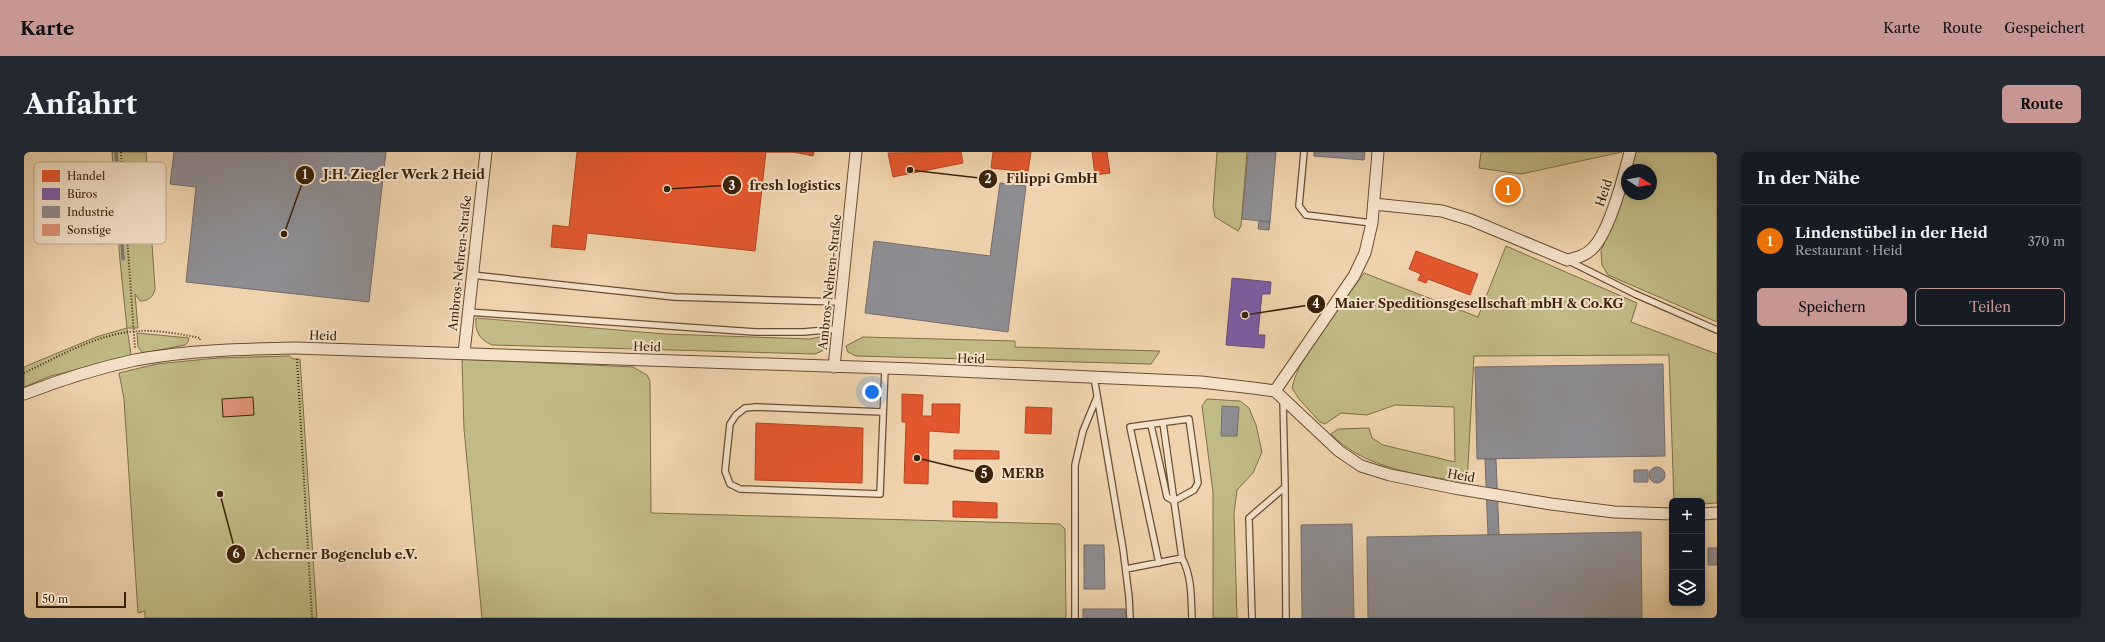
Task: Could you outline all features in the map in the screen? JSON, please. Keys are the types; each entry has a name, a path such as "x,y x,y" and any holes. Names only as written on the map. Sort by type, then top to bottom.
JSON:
{"street":[{"name":"Ambros-Nehren-Straße","path":"464,353 486,152"},
{"name":"Ambros-Nehren-Straße","path":"834,366 856,152"},
{"path":"1275,391 1354,276 1365,253 1372,223 1378,152"},
{"name":"Heid","path":"1567,260 1580,258 1592,249 1603,233 1630,152"},
{"path":"1374,204 1442,211 1471,220 1567,260"},
{"name":"Heid","path":"24,394 71,378 135,360 203,353 296,348 834,366 1201,382 1275,391 1339,451 1361,466 1390,475 1454,488 1551,504 1614,512 1669,514"},
{"path":"1705,514 1717,513"}],"lane":[{"path":"1304,152 1299,206 1306,215 1372,223"},
{"path":"1567,260 1635,294 1717,330"},
{"path":"472,276 674,297 841,302"},
{"path":"468,312 755,332 803,332 838,329"},
{"path":"883,412 756,407 745,408 736,415 730,424 725,471 730,484 740,489 880,494 885,368"},
{"path":"1094,377 1126,570 1130,618"},
{"path":"1076,618 1075,465 1083,431 1097,396"},
{"path":"1283,398 1286,618"},
{"path":"1159,563 1130,427 1189,419 1198,483 1194,490 1174,501"},
{"path":"1163,423 1182,558 1187,567 1191,583 1192,618"},
{"path":"1151,424 1167,497 1174,501"},
{"path":"1252,618 1249,518 1285,487"},
{"path":"1126,570 1182,558"}],"path":[{"path":"121,152 122,162"},
{"path":"128,244 135,360"},
{"path":"24,373 88,343 117,334 134,331 182,334 200,338 203,353"},
{"path":"296,348 312,618"}],"shaded area":[{"path":"112,152 146,152 147,162 113,162"},
{"path":"1217,152 1247,152 1241,226 1238,231 1215,217 1213,207"},
{"path":"1481,152 1622,152 1521,174 1479,168"},
{"path":"1636,152 1717,152 1717,322 1608,275 1602,265 1601,251 1621,200 1657,200 1657,164 1632,164"},
{"path":"119,244 152,244 155,289 152,296 146,300 140,301 135,294 138,328 127,328"},
{"path":"1506,246 1637,303 1631,322 1717,354 1717,503 1705,504 1705,498 1674,498 1669,355 1474,356 1467,483 1394,469 1377,463 1360,456 1331,434 1338,429 1369,428 1372,438 1383,445 1455,462 1454,407 1395,405 1367,415 1341,413 1325,424 1320,422 1299,399 1292,388 1296,374 1312,344 1364,273 1478,317"},
{"path":"476,318 665,334 810,339 828,335 822,351 815,354 492,345 481,338 476,327"},
{"path":"127,328 131,354 127,357 51,376 24,387 24,367 96,337"},
{"path":"137,333 189,338 185,345 143,353 138,347"},
{"path":"863,337 1015,341 1015,347 1160,351 1151,364 856,356 848,352 846,346"},
{"path":"289,356 293,359 300,359 317,618 145,618 145,611 138,613 124,399 119,373 157,364 217,358"},
{"path":"462,359 633,367 647,375 650,381 651,513 1060,524 1065,529 1066,618 482,618 464,429"},
{"path":"1207,399 1240,401 1249,408 1256,425 1262,452 1253,473 1237,490 1234,513 1237,618 1213,618 1213,492 1202,406"}],"building: Handel":[{"path":"577,152 766,152 755,251 587,233 585,250 551,247 553,225 569,227"},
{"path":"793,152 814,152 813,156"},
{"path":"961,152 963,163 893,177 888,153"},
{"path":"993,152 1031,152 1028,172 991,168"},
{"path":"1092,152 1107,152 1110,173 1095,175"},
{"path":"1502,179 1516,180 1515,202 1500,200"},
{"path":"1416,251 1478,274 1470,295 1428,279 1426,283 1418,280 1421,274 1409,269"},
{"path":"902,394 923,395 922,416 932,416 932,404 960,404 959,433 929,431 928,484 904,483 906,422 902,422"},
{"path":"1026,407 1052,408 1051,434 1025,433"},
{"path":"756,423 863,428 862,483 755,480"},
{"path":"954,450 999,451 999,459 954,459"},
{"path":"953,501 997,503 997,518 953,517"}],"building: Büros":[{"path":"1232,278 1271,282 1270,294 1262,294 1258,335 1265,335 1264,348 1226,345"}],"building: Industrie":[{"path":"174,152 386,152 369,302 186,282 196,187 170,184"},
{"path":"1248,152 1276,152 1270,222 1242,219"},
{"path":"1314,152 1365,152 1364,160 1314,156"},
{"path":"1000,183 1026,186 1008,332 865,313 874,241 990,256"},
{"path":"1259,221 1270,222 1269,230 1258,229"},
{"path":"1663,364 1665,456 1477,459 1475,367"},
{"path":"1222,406 1239,407 1237,436 1221,436"},
{"path":"1485,459 1496,459 1499,534 1488,535"},
{"path":"1654,467 1660,467 1665,472 1663,481 1660,483 1654,483 1649,478 1649,472"},
{"path":"1634,470 1648,470 1648,482 1634,482"},
{"path":"1352,524 1354,618 1302,618 1301,525"},
{"path":"1641,532 1642,618 1368,618 1367,537"},
{"path":"1084,545 1104,545 1105,589 1084,589"},
{"path":"1708,548 1717,548 1717,565 1708,565"},
{"path":"1083,609 1125,609 1126,618 1083,618"}],"building: Sonstige":[{"path":"253,397 254,415 223,417 222,399"}],"waterway":[{"path":"116,152 117,162"},
{"path":"122,244 123,259"}],"place":[{"name":"Filippi GmbH","path":"910,170"},
{"name":"fresh logistics","path":"667,189"},
{"name":"Lindenstübel in der Heid","path":"1508,190"},
{"name":"J.H. Ziegler Werk 2 Heid","path":"284,234"},
{"name":"Maier Speditionsgesellschaft mbH & Co.KG","path":"1245,315"},
{"name":"MERB","path":"917,458"},
{"name":"Acherner Bogenclub e.V.","path":"220,494"}]}
